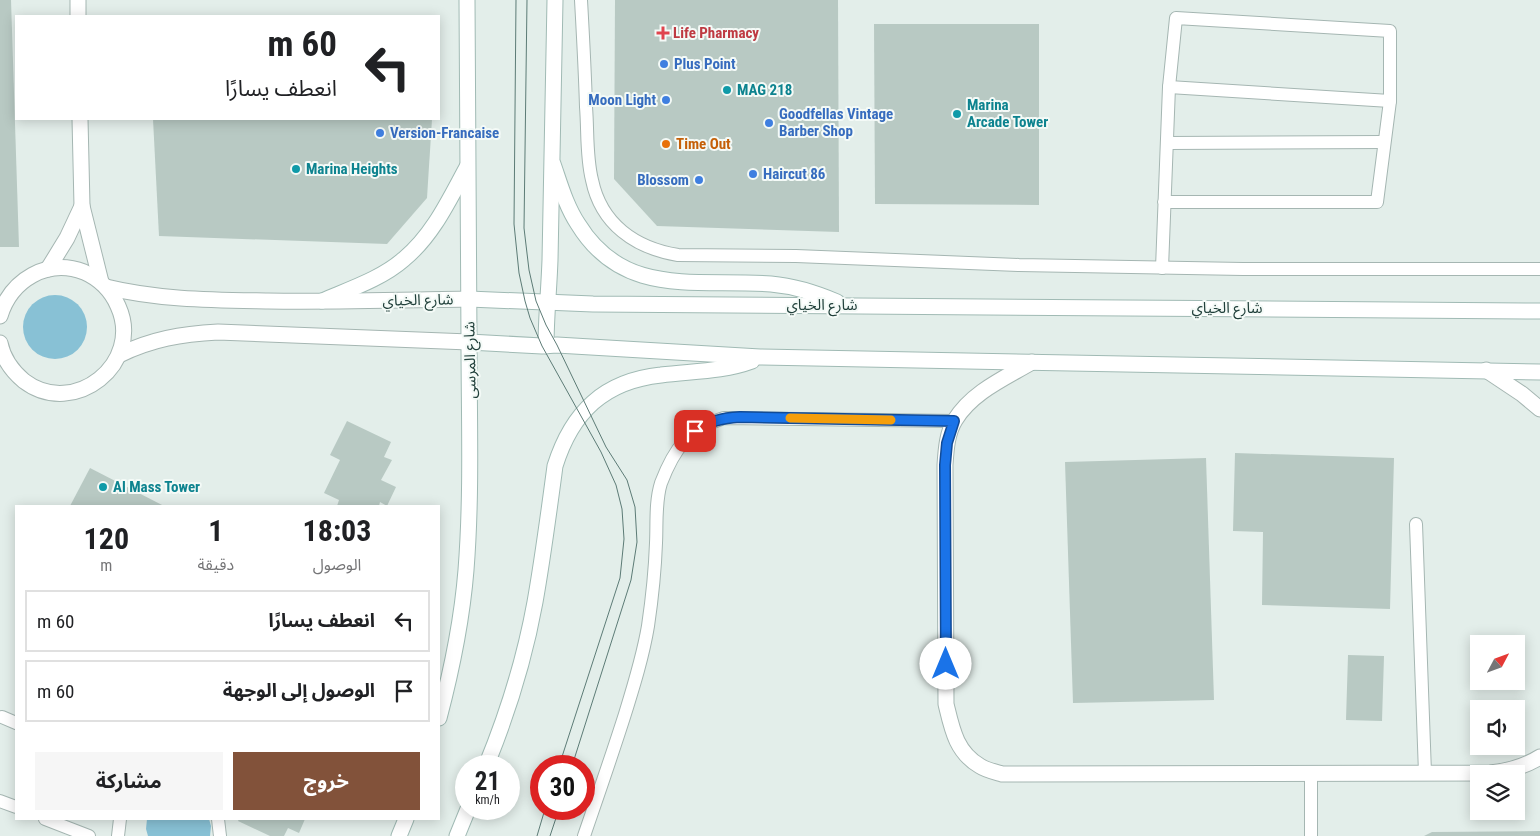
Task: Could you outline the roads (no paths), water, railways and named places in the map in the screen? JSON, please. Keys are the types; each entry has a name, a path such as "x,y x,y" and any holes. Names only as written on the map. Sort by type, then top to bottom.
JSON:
{"main road":[{"path":"78,0 78,15"},
{"name":"شارع المرسى","path":"440,714 459,629 466,570 470,488 467,0"},
{"path":"546,346 549,302 555,0"},
{"path":"0,343 4,362 30,385 44,391 66,393 88,387 101,379 119,355 123,341 124,326 121,312 115,299 103,285 82,206 80,120"},
{"path":"552,164 577,223 600,251 630,271 647,278 665,281 747,283 789,287 822,296 845,306"},
{"path":"322,301 375,278 404,259 425,238 468,166"},
{"path":"0,316 6,293 34,274 48,269 67,238 82,206"},
{"name":"شارع الخياي","path":"48,269 58,268 81,271 103,285 126,292 178,298 322,301 469,299 593,304 1540,311"},
{"path":"119,355 153,341 194,333 210,332 557,345 760,357 1540,372"},
{"path":"490,755 523,653 535,603 555,466 569,431 580,415 593,402 626,383 652,376 724,369 760,357"},
{"path":"1032,362 985,389 967,405 954,421 947,443 945,465 946,704 952,728 962,751 980,766 1002,774 1490,773 1510,771 1529,764 1540,757"},
{"path":"1486,370 1522,394 1540,409"},
{"path":"399,836 406,820"},
{"path":"457,836 464,820"}],"lane":[{"path":"582,0 589,166 596,195 612,221 634,241 663,253 678,256 796,256 1019,265 1243,270 1540,270"},
{"path":"1162,268 1164,202 1168,143 1169,87 1176,18 1390,31 1390,101 1377,202 1164,202"},
{"path":"1169,87 1390,101"},
{"path":"1168,143 1384,142"},
{"path":"584,836 642,658 651,606 656,557 657,502 660,485 675,454 684,442 695,431 709,423 724,418 954,421"},
{"path":"1416,524 1425,773"},
{"path":"2,717 15,723"},
{"path":"1311,774 1311,836"},
{"path":"0,801 15,807"},
{"path":"48,820 89,836"},
{"path":"118,836 120,820"},
{"path":"218,820 220,836"}],"water":[{"path":"49,295 61,295 78,304 85,315 87,327 85,339 78,350 61,359 49,359 37,354 28,345 23,333 23,321 28,309 37,300"},
{"path":"147,820 209,820 211,826 210,836 148,836 146,829"}],"tram line":[{"path":"516,0 514,224 519,273 530,318 542,346 601,452 616,485 622,509 624,539 620,578 563,755"},
{"path":"527,0 524,228 529,270 536,301 546,325 606,447 627,480 635,507 637,542 631,580 575,755"},
{"path":"537,836 542,820"},
{"path":"550,836 555,820"}],"place":[{"name":"Life Pharmacy","path":"663,33"},
{"name":"Plus Point","path":"664,64"},
{"name":"MAG 218","path":"727,90"},
{"name":"Moon Light","path":"666,100"},
{"name":"Marina Arcade Tower","path":"957,114"},
{"name":"Goodfellas Vintage Barber Shop","path":"769,123"},
{"name":"Version-Francaise","path":"380,133"},
{"name":"Time Out","path":"666,144"},
{"name":"Marina Heights","path":"296,169"},
{"name":"Haircut 86","path":"753,174"},
{"name":"Blossom","path":"699,180"},
{"name":"Al Mass Tower","path":"103,487"}]}
